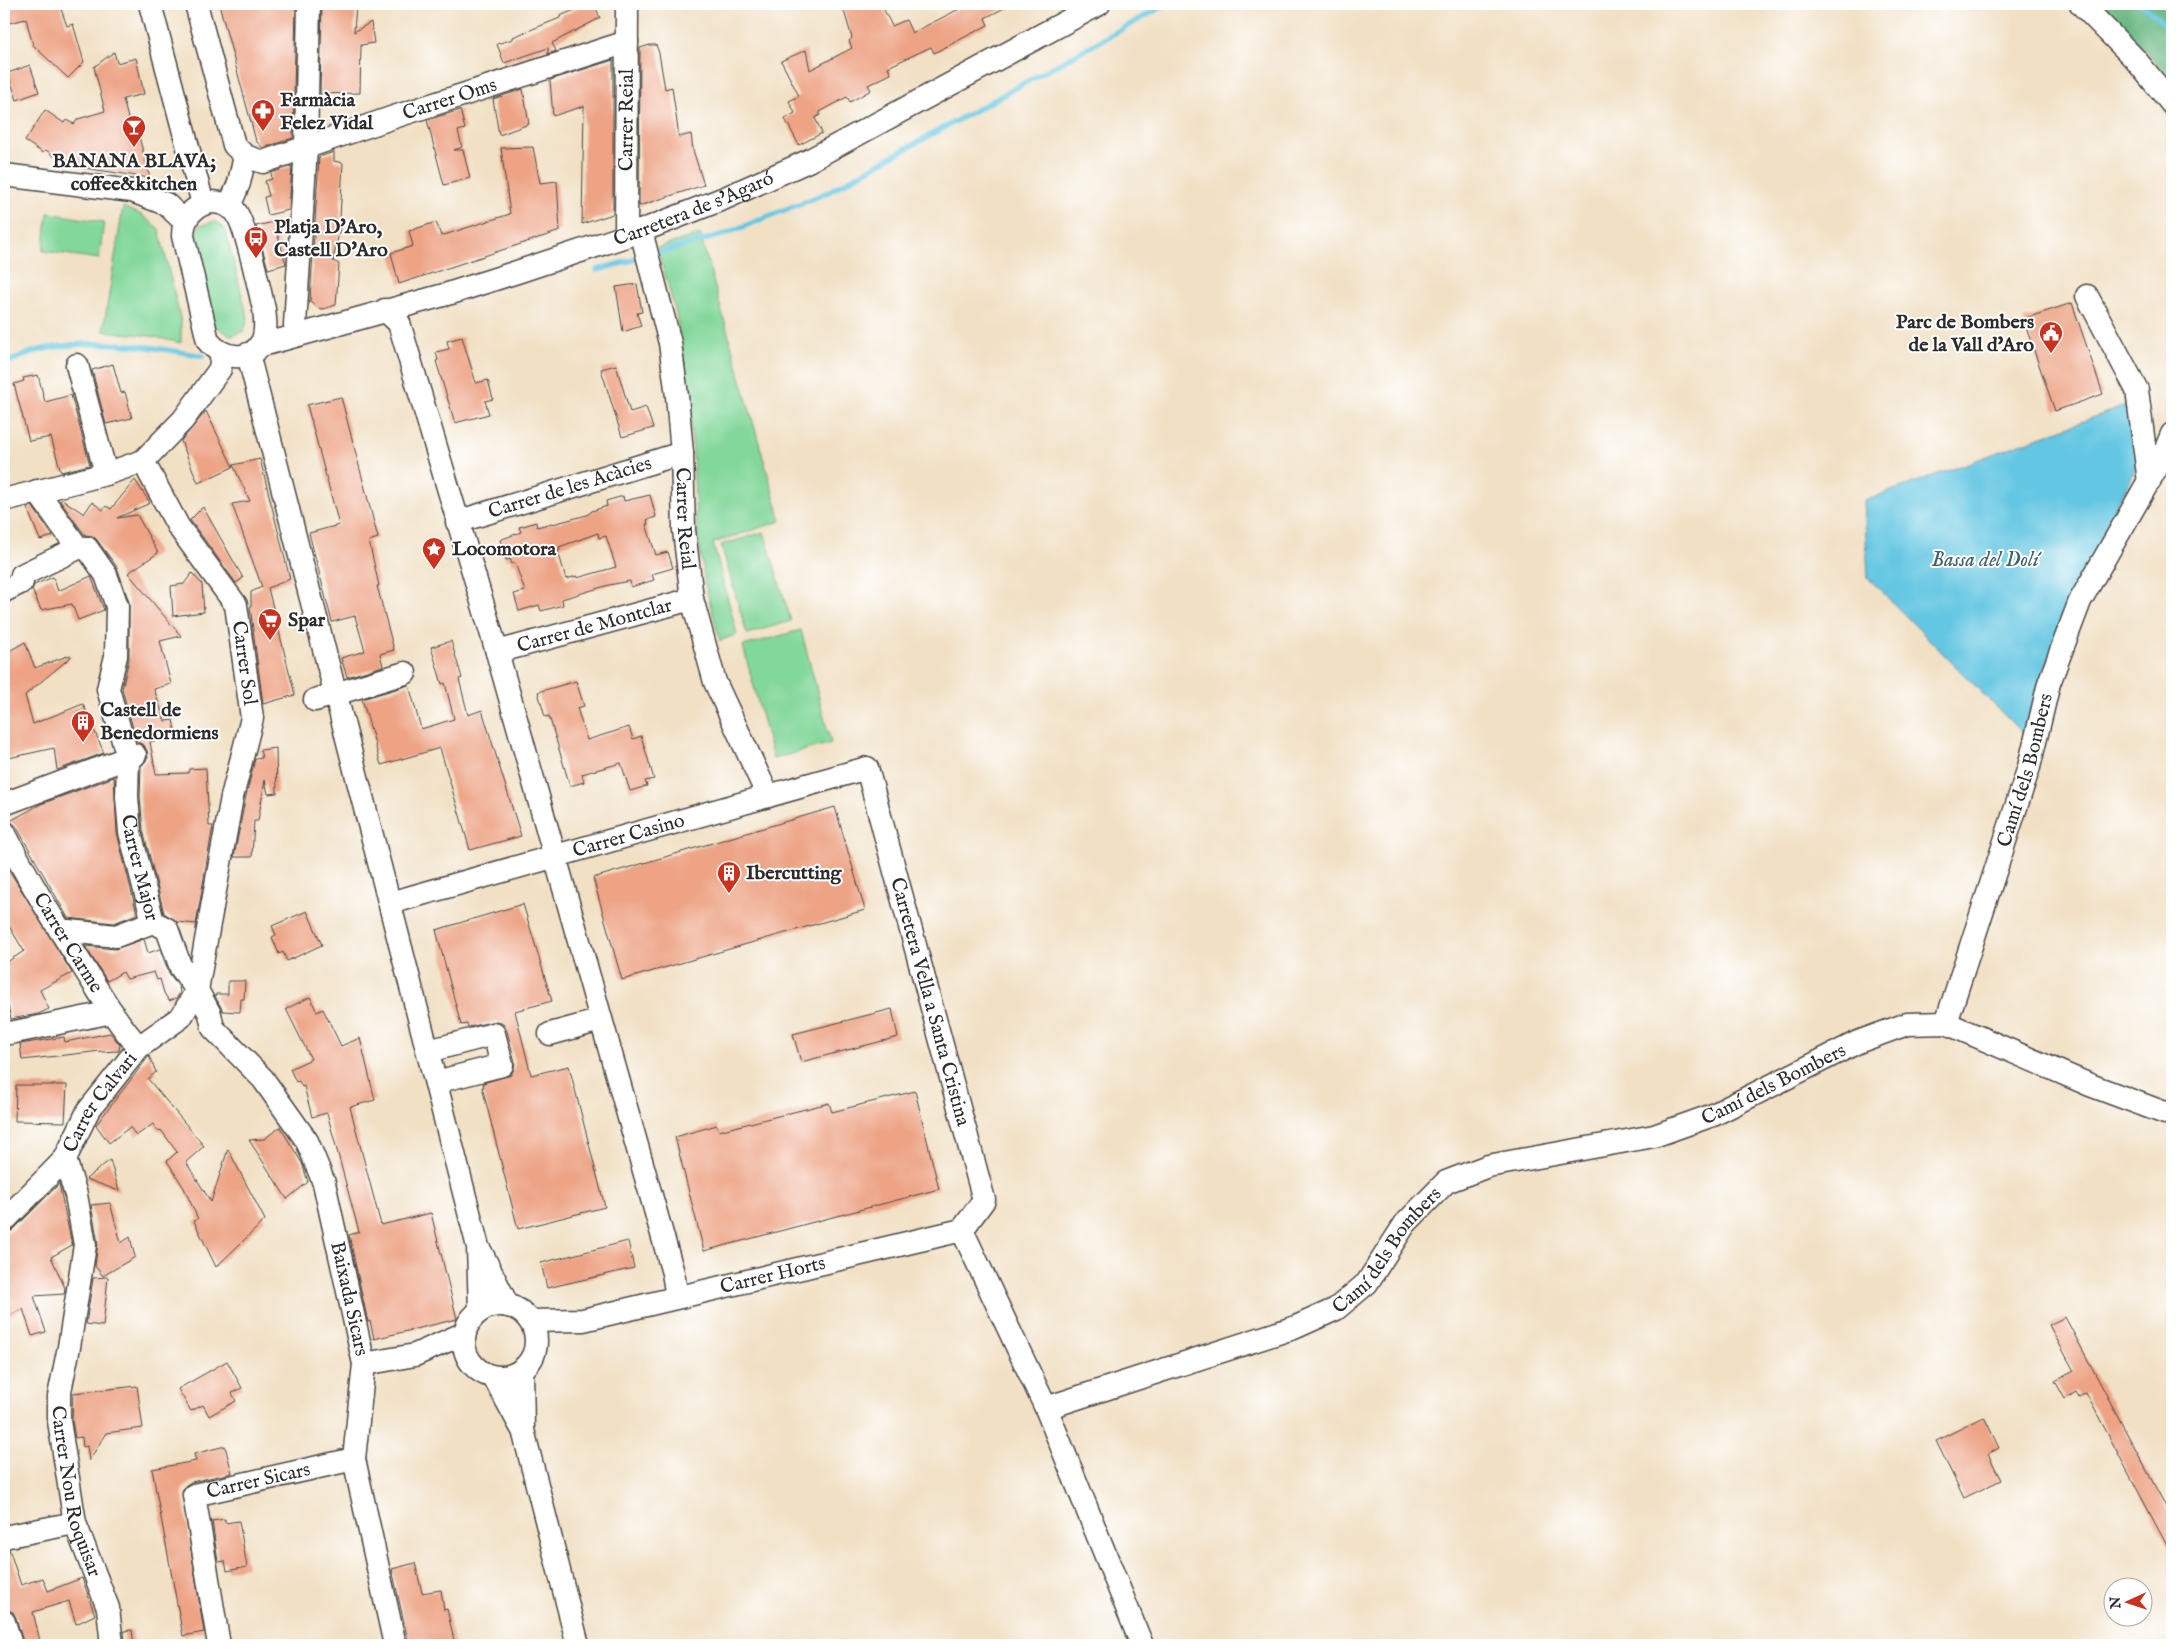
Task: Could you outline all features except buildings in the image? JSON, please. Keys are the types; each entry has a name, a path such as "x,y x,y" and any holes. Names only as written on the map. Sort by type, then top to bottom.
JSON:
{"street":[{"path":"150,4 203,204"},
{"path":"196,4 234,144 245,156 239,184 229,207"},
{"path":"264,309 305,327 309,4"},
{"name":"Carrer Reial","path":"627,4 627,42 637,237 654,284 670,343 682,453 684,530 692,599 716,682 768,796"},
{"name":"Carretera de s'Agaró","path":"222,354 236,357 305,327 385,310 450,293 637,237 800,164 1100,4"},
{"path":"2081,4 2135,59 2172,104"},
{"name":"Carrer Oms","path":"245,156 263,162 627,42"},
{"path":"4,174 132,192 166,204 185,222"},
{"path":"4,500 106,474 143,461 183,420 220,369 222,354 214,348 206,335 183,236 185,222 192,211 203,204 217,202 229,207 240,219 264,309 266,331 253,350 325,697 390,903 478,1247 480,1311"},
{"path":"2087,296 2137,390 2149,482"},
{"path":"385,310 399,323 457,522 498,652 673,1273 677,1297"},
{"path":"77,365 106,474"},
{"name":"Camí dels Bombers","path":"1046,1408 1296,1327 1336,1309 1367,1282 1405,1224 1446,1182 1488,1166 1654,1136 1713,1115 1858,1042 1907,1024 1946,1023 2029,767 2049,683 2080,601 2149,482 2172,434"},
{"name":"Carrer de les Acàcies","path":"457,522 682,453"},
{"name":"Carrer Sol","path":"143,461 178,526 236,605 249,720 232,797 197,990 181,1017"},
{"path":"4,591 22,582 22,575 78,548 37,491"},
{"name":"Carrer Major","path":"78,548 87,548 106,576 117,606 116,656 108,689 131,757 127,797 130,832 153,922 167,929 181,968 197,990"},
{"name":"Carrer de Montclar","path":"498,652 692,599"},
{"path":"325,697 405,673"},
{"path":"4,804 131,757"},
{"name":"Carrer Casino","path":"390,903 867,768"},
{"name":"Carretera Vella a Santa Cristina","path":"867,768 984,1200 962,1230"},
{"name":"Carrer Carme","path":"4,832 20,865 124,1031 139,1048"},
{"path":"62,932 69,931 116,936 153,922"},
{"name":"Baixada Sicars","path":"197,990 210,1014 213,1028 263,1079 307,1141 324,1183 364,1364 354,1459 396,1645"},
{"path":"4,1031 10,1033 112,1012"},
{"path":"181,1017 213,1028"},
{"name":"Carrer Calvari","path":"4,1221 65,1159 88,1111 139,1048 181,1017"},
{"path":"550,1034 601,1020"},
{"path":"1946,1023 2090,1085 2165,1113 2172,1112"},
{"path":"428,1051 494,1034 502,1065 436,1082"},
{"name":"Carrer Nou Roquisar","path":"65,1159 76,1195 85,1245 69,1347 59,1396 59,1421 75,1523 108,1608 112,1645"},
{"path":"962,1230 1046,1408 1142,1645"},
{"name":"Carrer Horts","path":"530,1321 583,1320 962,1230"},
{"path":"478,1247 508,1306"},
{"path":"494,1306 508,1306 521,1311 530,1321 535,1332 537,1344 532,1358 522,1370 509,1377 494,1377 481,1372 470,1362 464,1348 465,1333 469,1323 480,1311 494,1306"},
{"name":"Carrer Horts","path":"537,1344 583,1320"},
{"path":"364,1364 415,1355 465,1333"},
{"path":"415,1355 470,1362"},
{"path":"522,1370 523,1430 578,1645"},
{"path":"494,1377 523,1430"},
{"name":"Carrer Sicars","path":"219,1645 194,1495 354,1459"},
{"path":"4,1537 75,1523"},
{"path":"4,1622 11,1645"}],"green space":[{"path":"2100,4 2172,4 2172,80"},
{"path":"123,207 142,215 159,229 181,322 181,343 151,336 103,331"},
{"path":"48,213 104,222 99,259 43,251"},
{"path":"215,221 225,229 248,318 244,331 232,336 213,325 192,241 199,226"},
{"path":"700,234 781,521 713,543 737,634 720,641 705,584 696,521 693,451 684,362 676,313 657,248"},
{"path":"764,532 791,621 747,634 721,545"},
{"path":"801,630 831,743 773,759 743,646"}],"water":[{"name":"Bassa del Dolí","path":"2130,404 2129,412 2137,454 2134,471 2120,497 2041,676 2024,735 1868,578 1864,501"}],"waterway":[{"path":"652,255 725,234 826,193 1167,4"},
{"path":"2142,4 2172,31"},
{"path":"597,270 643,257"},
{"path":"4,363 44,349 84,344 144,346 203,356"}],"place":[{"name":"Farmàcia Felez Vidal","path":"263,132"},
{"name":"BANANA BLAVA; coffee&kitchen","path":"134,148"},
{"name":"Platja D'Aro, Castell D'Aro","path":"256,259"},
{"name":"Parc de Bombers de la Vall d'Aro","path":"2051,354"},
{"name":"Locomotora","path":"434,570"},
{"name":"Spar","path":"270,641"},
{"name":"Castell de Benedormiens","path":"83,743"},
{"name":"Ibercutting","path":"729,894"}]}
